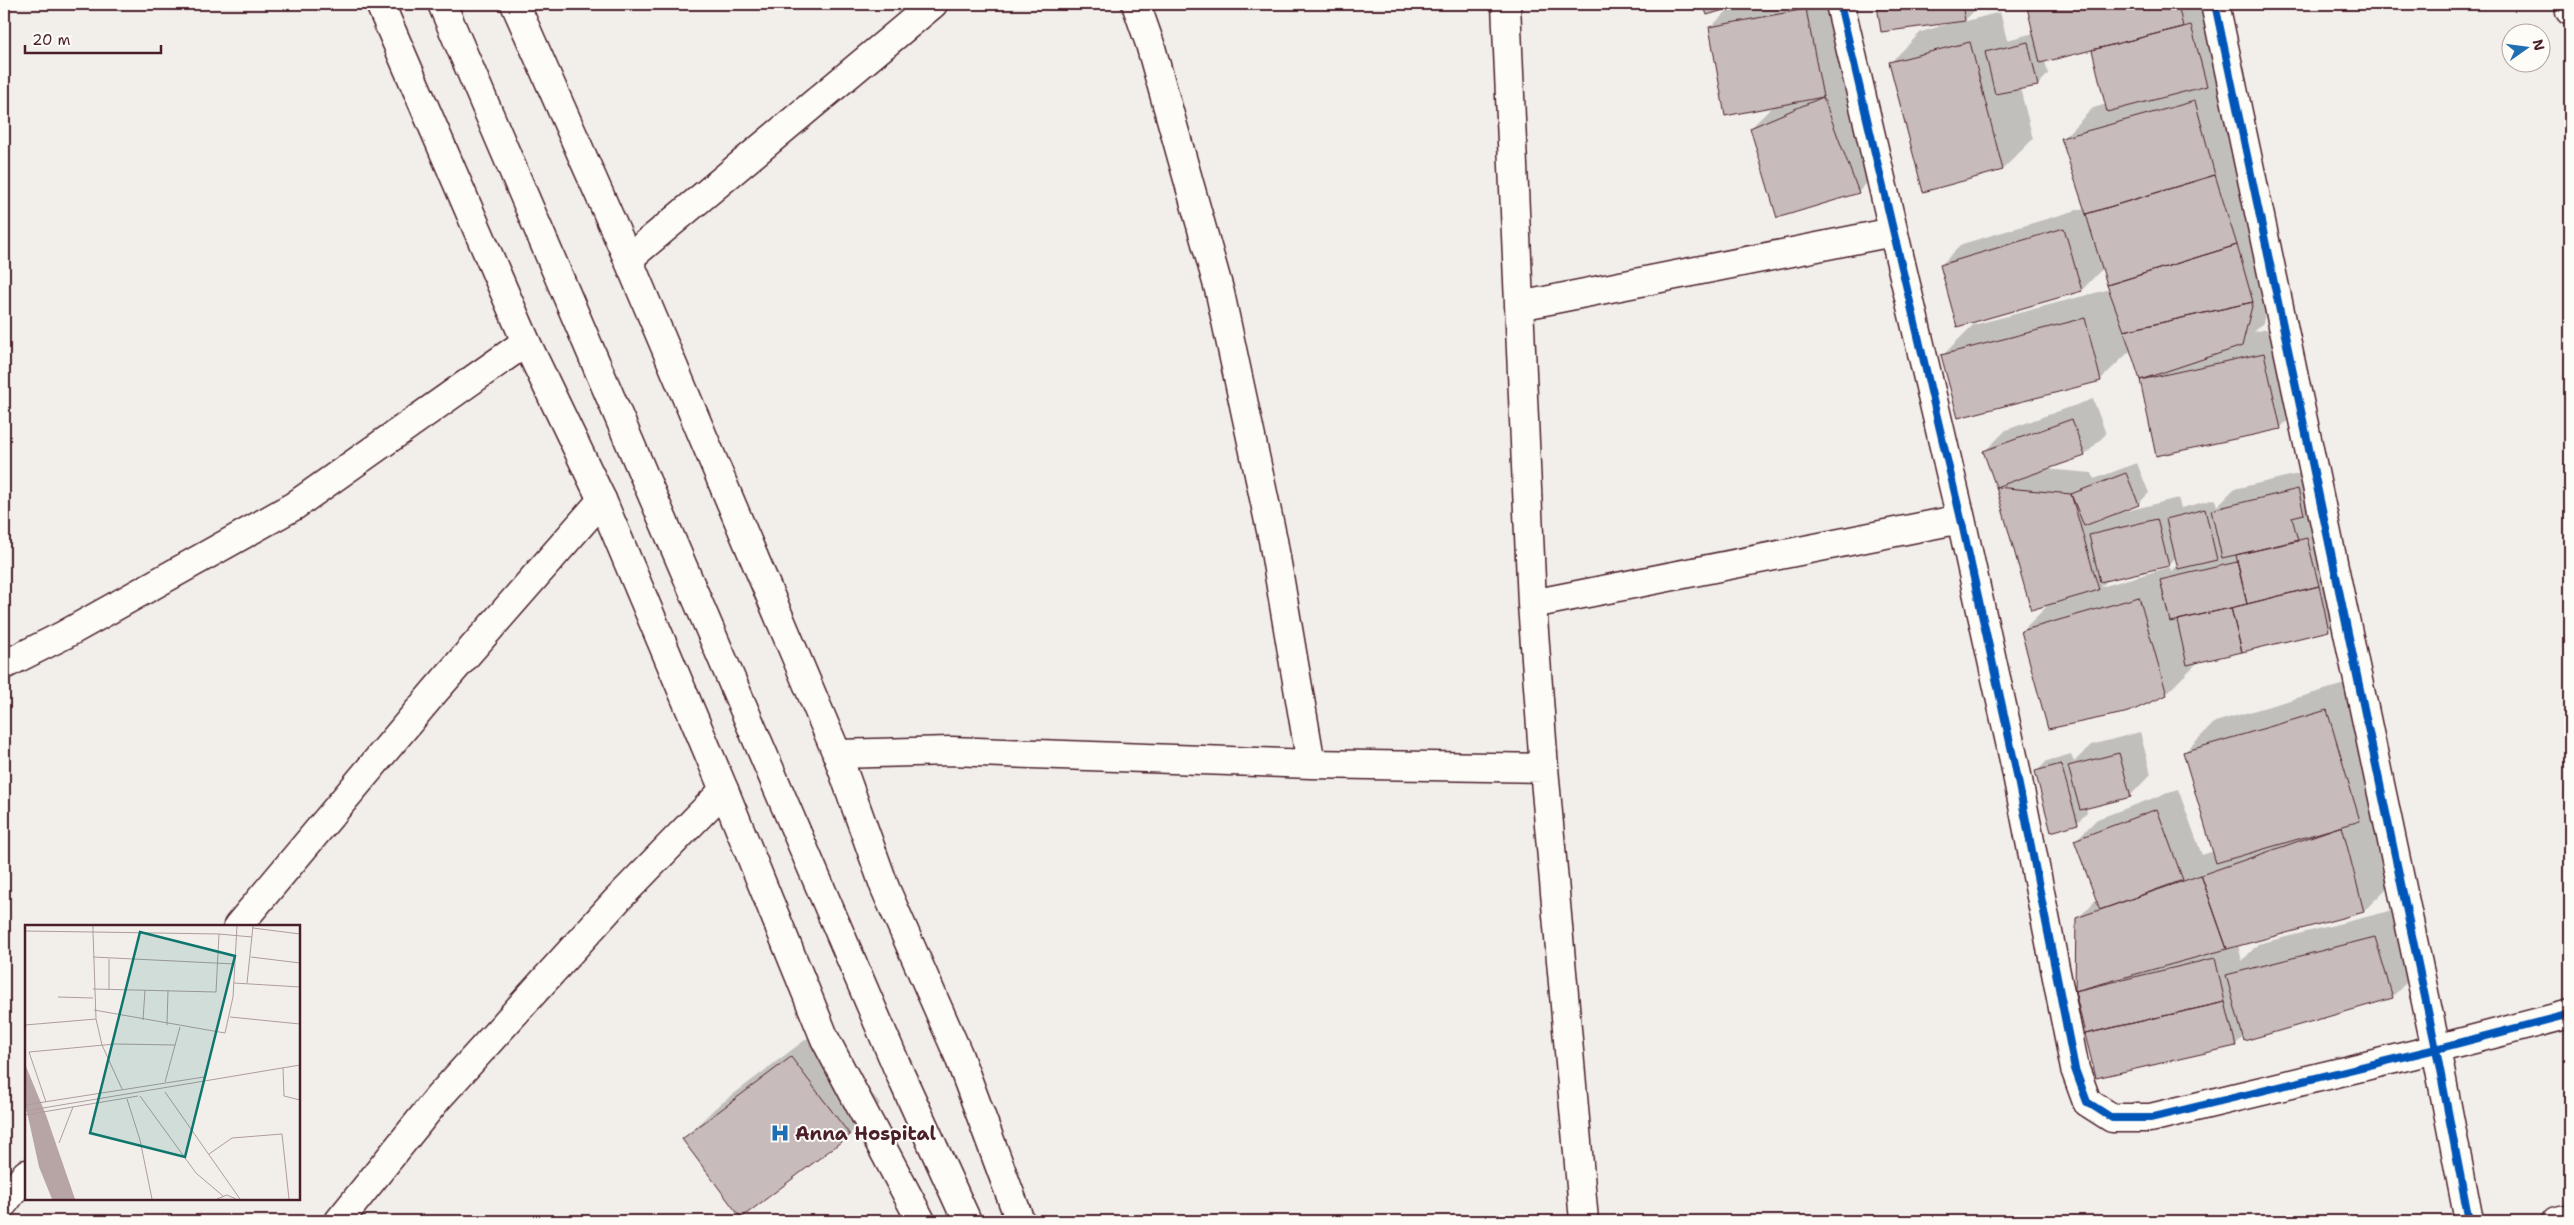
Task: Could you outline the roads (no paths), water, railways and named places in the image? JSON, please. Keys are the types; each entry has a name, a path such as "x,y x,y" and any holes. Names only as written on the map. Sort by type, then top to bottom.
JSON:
{"street":[{"path":"380,4 526,342 602,500 724,790 825,1039 921,1221"},
{"path":"442,4 901,1076 967,1221"},
{"path":"515,4 628,259 837,754 885,888 958,1054 1020,1221"},
{"path":"628,259 933,4"},
{"path":"1136,4 1150,44 1220,293 1273,540 1311,764"},
{"path":"1506,4 1532,604 1544,768 1584,1221"},
{"path":"1840,4 1961,519 2015,765 2074,1069 2087,1102 2112,1118 2150,1118 2436,1050 2570,1014"},
{"path":"2215,4 2436,1050 2469,1221"},
{"path":"2568,4 2570,11"},
{"path":"1519,306 1893,232"},
{"path":"4,665 64,635 294,506 526,342"},
{"path":"239,925 435,691 602,500"},
{"path":"1532,604 1961,519"},
{"path":"837,754 951,751 1311,764 1544,768"},
{"path":"339,1221 438,1098 617,900 724,790"},
{"path":"4,1203 25,1175"},
{"path":"2557,1221 2570,1218"}],"place":[{"name":"Anna Hospital","path":"780,1133"}]}
